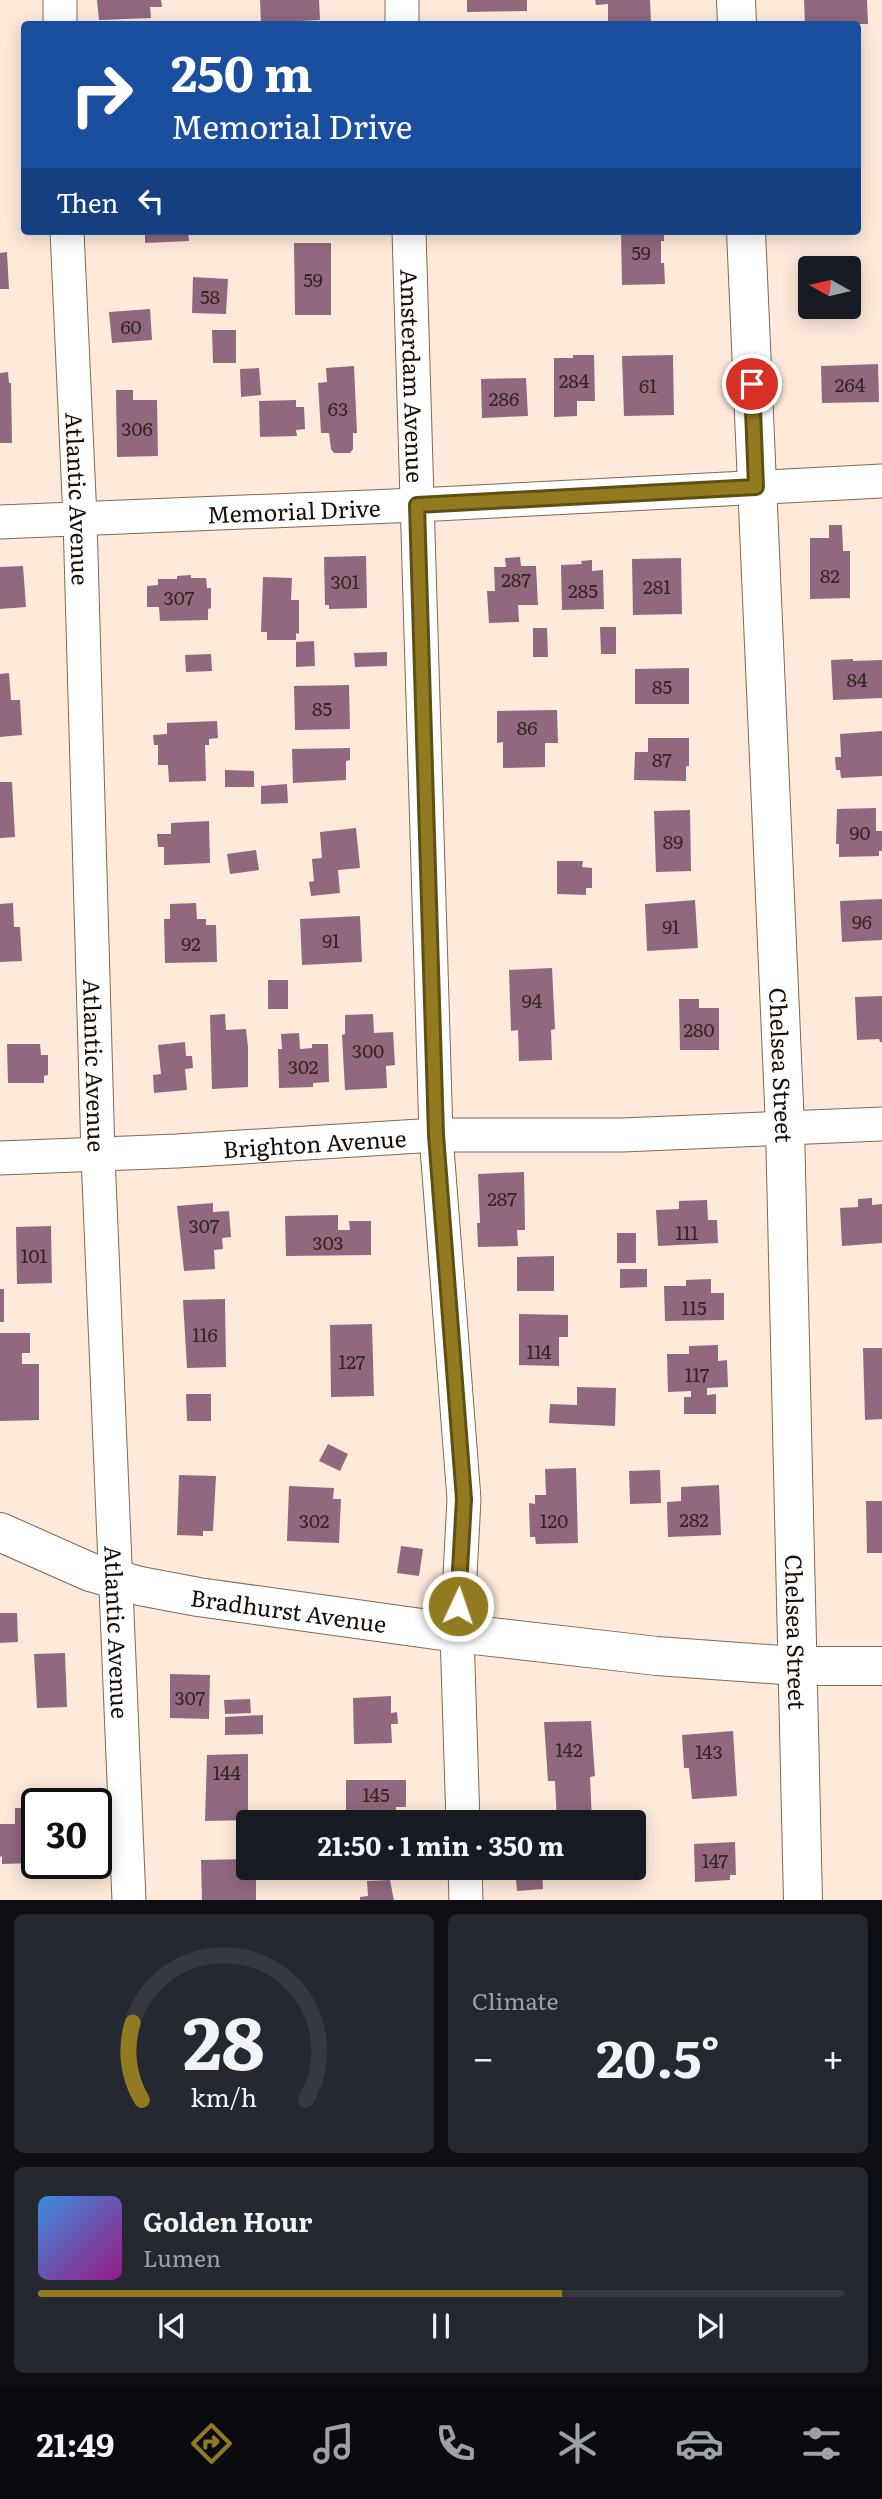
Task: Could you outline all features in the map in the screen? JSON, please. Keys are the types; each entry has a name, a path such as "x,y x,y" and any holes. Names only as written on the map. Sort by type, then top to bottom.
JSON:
{"street":[{"path":"60,0 60,21"},
{"path":"402,0 402,21"},
{"path":"737,0 737,21"},
{"name":"Atlantic Avenue","path":"67,235 80,519 98,1155 129,1900"},
{"name":"Amsterdam Avenue","path":"409,235 436,1135 464,1499 457,1633 463,1810"},
{"name":"Chelsea Street","path":"746,235 786,1127 803,1900"},
{"name":"Memorial Drive","path":"0,522 417,505 882,481"},
{"name":"Brighton Avenue","path":"0,1158 98,1155 436,1135 622,1135 882,1124"},
{"name":"Bradhurst Avenue","path":"0,1532 64,1562 114,1580 198,1597 457,1633 657,1656 796,1666 882,1666"},
{"path":"465,1880 466,1900"}],"building":[{"path":"97,0 161,0 162,7 150,7 151,18 99,20"},
{"path":"260,0 319,0 320,20 261,21"},
{"path":"467,0 527,0 527,11 467,12"},
{"path":"595,0 650,0 651,21 608,21 608,4 596,5"},
{"path":"804,0 867,0 868,24 861,24 861,21 805,21"},
{"path":"145,235 188,235 189,241 145,243"},
{"path":"621,235 664,235 664,241 661,241 661,263 664,263 665,284 622,285"},
{"path":"294,243 331,243 331,315 295,315"},
{"path":"7,252 9,289 0,289 0,253"},
{"path":"193,277 228,279 226,314 192,313"},
{"path":"150,309 152,340 112,343 109,312"},
{"path":"212,330 236,330 236,363 213,363"},
{"path":"573,355 594,355 595,401 577,401 577,416 554,417 554,358 573,358"},
{"path":"673,355 674,415 624,416 622,356"},
{"path":"878,364 879,402 822,403 821,366"},
{"path":"354,366 357,433 353,433 353,449 350,453 334,453 329,433 321,433 318,383 327,382 326,368"},
{"path":"259,368 261,395 241,397 240,369"},
{"path":"8,372 11,383 12,443 0,443 0,373"},
{"path":"526,378 528,416 482,418 481,379"},
{"path":"116,390 133,390 133,400 157,400 158,456 117,457"},
{"path":"296,400 296,407 304,407 305,429 296,430 297,436 260,437 259,401"},
{"path":"829,525 842,525 843,551 850,551 850,598 810,599 810,538 829,538"},
{"path":"366,556 367,608 329,609 329,605 325,605 324,557"},
{"path":"520,557 521,566 536,566 538,605 518,605 519,622 489,623 487,591 495,591 494,567 506,567 505,558"},
{"path":"681,558 682,614 633,615 632,559"},
{"path":"592,560 592,571 603,570 604,609 562,610 561,565 582,564 581,561"},
{"path":"23,566 26,607 0,609 0,567"},
{"path":"191,575 191,578 206,578 207,588 211,588 208,620 160,621 159,607 147,607 147,586 158,585 158,579 177,579 177,576"},
{"path":"263,577 292,578 291,600 299,600 299,634 296,633 296,640 267,640 267,632 261,632"},
{"path":"600,627 616,627 616,654 601,654"},
{"path":"533,628 547,628 548,657 533,657"},
{"path":"314,641 315,666 296,667 296,642"},
{"path":"387,652 387,666 355,667 354,653"},
{"path":"211,654 212,671 186,672 185,655"},
{"path":"831,660 882,660 882,698 833,700"},
{"path":"689,668 689,704 635,704 635,669"},
{"path":"9,673 11,700 20,700 22,735 0,737 0,674"},
{"path":"349,685 350,729 295,730 294,686"},
{"path":"557,710 558,743 545,743 545,767 503,768 503,742 497,743 497,711"},
{"path":"217,721 218,738 209,739 209,745 205,745 206,781 169,782 168,765 158,765 158,745 154,745 153,735 167,734 167,723"},
{"path":"882,731 882,776 841,778 840,770 836,770 835,757 841,757 840,734"},
{"path":"648,738 689,738 686,781 634,780 635,752 648,752"},
{"path":"350,748 350,760 346,761 346,780 293,783 292,749"},
{"path":"225,770 254,771 254,787 225,787"},
{"path":"0,782 12,782 15,837 0,838"},
{"path":"287,784 288,803 261,804 261,786"},
{"path":"876,808 876,831 882,831 882,851 879,851 879,856 839,857 839,844 836,844 837,809"},
{"path":"690,810 691,871 656,872 654,811"},
{"path":"209,821 210,863 164,865 164,847 158,847 157,834 171,834 171,823"},
{"path":"356,828 360,868 338,870 340,893 311,896 309,882 314,881 312,859 322,858 320,832"},
{"path":"256,850 259,870 230,874 227,854"},
{"path":"557,861 583,861 582,867 592,868 592,888 586,888 586,895 557,894"},
{"path":"882,899 882,940 842,942 840,901"},
{"path":"695,900 698,948 647,951 645,904"},
{"path":"13,903 14,927 20,927 22,961 0,962 0,904"},
{"path":"196,903 197,919 206,919 206,925 216,925 217,962 165,963 164,919 170,919 170,904"},
{"path":"360,916 362,962 302,965 300,919"},
{"path":"552,968 555,1029 551,1030 552,1060 519,1061 518,1030 511,1031 509,970"},
{"path":"268,980 288,980 288,1009 268,1009"},
{"path":"882,996 882,1042 879,1039 857,1040 855,997"},
{"path":"679,999 699,999 699,1008 719,1008 719,1050 680,1050"},
{"path":"225,1014 226,1030 246,1029 248,1087 212,1089 210,1015"},
{"path":"373,1014 374,1033 393,1032 395,1065 386,1066 387,1088 345,1090 342,1035 345,1034 345,1015"},
{"path":"299,1033 300,1049 312,1048 312,1044 328,1044 329,1082 313,1083 313,1087 279,1088 278,1049 282,1049 281,1034"},
{"path":"185,1042 186,1056 192,1056 193,1068 185,1069 187,1090 154,1093 153,1075 161,1074 158,1045"},
{"path":"7,1044 40,1044 41,1055 48,1055 48,1075 44,1076 44,1083 8,1083"},
{"path":"524,1172 525,1230 517,1230 518,1246 478,1247 478,1174"},
{"path":"872,1198 872,1205 882,1204 882,1243 842,1246 840,1208 858,1207 858,1199"},
{"path":"707,1200 708,1220 717,1220 718,1243 658,1246 656,1210 679,1209 679,1201"},
{"path":"213,1203 213,1212 229,1211 231,1237 222,1238 223,1249 214,1250 215,1269 184,1271 177,1206"},
{"path":"338,1215 338,1230 350,1230 349,1221 371,1221 371,1255 286,1256 285,1216"},
{"path":"51,1226 52,1283 17,1284 16,1227"},
{"path":"617,1233 636,1233 636,1263 617,1263"},
{"path":"554,1256 554,1291 517,1291 517,1257"},
{"path":"620,1269 647,1269 647,1287 620,1288"},
{"path":"711,1279 711,1293 724,1293 724,1320 665,1321 664,1286 686,1286 686,1280"},
{"path":"0,1289 4,1289 4,1322 0,1322"},
{"path":"225,1299 226,1367 187,1368 183,1300"},
{"path":"519,1314 568,1315 568,1337 559,1337 559,1366 519,1365"},
{"path":"372,1324 374,1396 331,1397 330,1325"},
{"path":"0,1333 30,1333 30,1353 22,1353 22,1364 39,1364 39,1420 0,1421"},
{"path":"718,1345 718,1361 727,1360 728,1387 707,1388 707,1395 716,1394 716,1414 684,1414 684,1397 691,1397 691,1391 668,1392 667,1354 689,1354 689,1346"},
{"path":"863,1348 882,1348 882,1419 865,1420"},
{"path":"577,1387 616,1388 615,1426 549,1423 550,1404 577,1405"},
{"path":"186,1394 211,1394 211,1421 187,1421"},
{"path":"328,1444 348,1454 340,1471 319,1461"},
{"path":"576,1468 578,1543 536,1544 535,1537 530,1537 529,1503 535,1504 535,1495 546,1495 545,1469"},
{"path":"660,1470 661,1503 630,1504 629,1471"},
{"path":"179,1475 216,1476 213,1531 203,1531 203,1536 177,1535"},
{"path":"719,1485 721,1535 668,1537 667,1502 681,1501 681,1487"},
{"path":"289,1486 334,1488 333,1499 341,1499 339,1543 287,1541"},
{"path":"866,1501 882,1501 882,1553 867,1553"},
{"path":"401,1546 423,1549 419,1576 397,1573"},
{"path":"0,1613 17,1613 18,1642 0,1643"},
{"path":"65,1653 67,1707 37,1708 34,1654"},
{"path":"170,1674 210,1675 209,1719 170,1718"},
{"path":"391,1696 391,1713 397,1712 398,1724 391,1724 392,1743 354,1744 353,1698"},
{"path":"250,1699 251,1713 225,1714 224,1700"},
{"path":"263,1715 263,1734 225,1735 225,1717"},
{"path":"591,1721 595,1776 590,1777 592,1810 556,1810 555,1781 548,1781 544,1722"},
{"path":"733,1731 737,1796 692,1799 689,1768 684,1768 682,1735"},
{"path":"248,1754 248,1810 236,1810 236,1820 205,1821 207,1755"},
{"path":"346,1780 406,1780 406,1807 396,1807 396,1810 346,1810"},
{"path":"15,1808 21,1808 21,1863 2,1864 0,1824 15,1824"},
{"path":"735,1842 736,1875 730,1875 730,1880 695,1882 694,1844"},
{"path":"236,1859 236,1880 256,1880 256,1900 202,1900 201,1860"},
{"path":"390,1880 394,1900 360,1900 360,1897 368,1896 367,1881"},
{"path":"516,1880 543,1880 543,1889 517,1891"}],"route":[{"path":"458,1606 464,1499 436,1135 417,505 756,487 752,384"}]}
